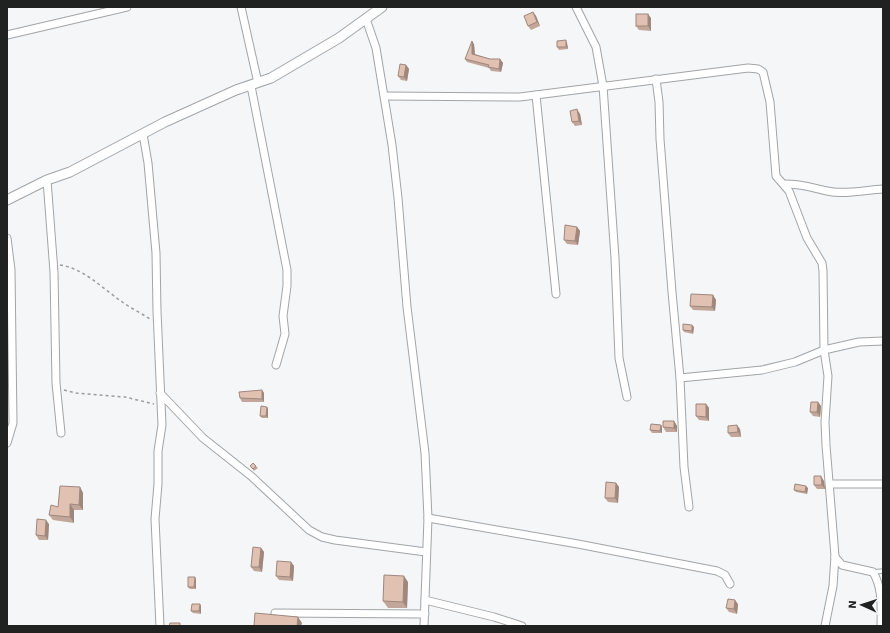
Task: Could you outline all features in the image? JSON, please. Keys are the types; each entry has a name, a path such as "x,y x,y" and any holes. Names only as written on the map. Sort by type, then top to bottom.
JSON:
{"street":[{"path":"7,35 127,7"},
{"path":"241,7 257,108 287,270 287,286 283,316 285,334 276,365"},
{"path":"7,200 47,180 70,172 143,134 236,90 282,72 339,38 382,7"},
{"path":"576,7 596,46 603,86 615,258 619,358 627,397"},
{"path":"366,19 376,48 385,96 398,198 407,307 425,453 428,518 424,626"},
{"path":"385,96 520,97 748,68 758,69 763,72 770,102 776,176 789,191 807,238 822,263 824,350 828,376 825,422 835,556 833,586 825,626"},
{"path":"656,79 680,378 684,467 689,507"},
{"path":"536,95 556,294"},
{"path":"143,134 154,220 162,425 158,451 158,484 155,519 160,626"},
{"path":"47,180 53,264 56,388 61,433"},
{"path":"784,184 808,185 827,191 840,192 883,189"},
{"path":"7,238 11,270 13,423 7,443"},
{"path":"680,378 762,370 796,362 824,350 859,342 883,341"},
{"path":"160,393 203,438 252,476 309,530 322,537 336,540 426,552"},
{"path":"830,484 883,484"},
{"path":"428,518 571,542 716,571 725,575 730,584"},
{"path":"835,556 842,565 873,572 881,594 881,626"},
{"path":"425,600 494,617 522,626"},
{"path":"274,614 425,614"}],"lane":[{"path":"873,572 883,571"}],"path":[{"path":"53,264 73,268 123,303 157,323"},
{"path":"56,388 76,393 125,397 161,405"}],"building":[{"path":"533,12 537,22 528,26 524,16"},
{"path":"636,14 648,14 648,26 636,26"},
{"path":"566,40 566,47 557,47 557,41"},
{"path":"472,41 472,54 490,59 500,59 499,69 465,59"},
{"path":"400,64 406,65 404,77 398,76"},
{"path":"577,109 579,121 572,122 570,111"},
{"path":"565,225 577,227 575,241 564,240"},
{"path":"691,294 713,295 712,307 690,306"},
{"path":"683,324 692,325 692,331 683,330"},
{"path":"262,390 262,399 240,398 239,392"},
{"path":"811,402 818,402 817,412 810,412"},
{"path":"696,404 706,404 706,417 696,416"},
{"path":"261,406 267,407 266,416 260,416"},
{"path":"663,421 674,421 674,428 663,427"},
{"path":"651,424 661,425 660,431 650,430"},
{"path":"737,425 738,432 728,433 728,426"},
{"path":"253,463 256,466 253,469 250,466"},
{"path":"814,476 821,476 822,485 814,485"},
{"path":"606,482 616,483 615,498 605,498"},
{"path":"795,484 806,486 805,492 794,490"},
{"path":"60,486 80,487 79,505 70,504 70,517 49,515 51,505 58,507"},
{"path":"37,519 46,520 45,536 36,535"},
{"path":"253,547 261,548 259,567 251,567"},
{"path":"277,561 291,562 290,577 276,576"},
{"path":"384,575 404,576 403,602 383,601"},
{"path":"188,577 195,577 194,587 188,587"},
{"path":"728,599 735,600 734,609 726,608"},
{"path":"192,604 200,604 199,611 191,611"},
{"path":"255,613 298,617 297,626 254,626"},
{"path":"170,623 180,623 180,626 169,626"}]}
